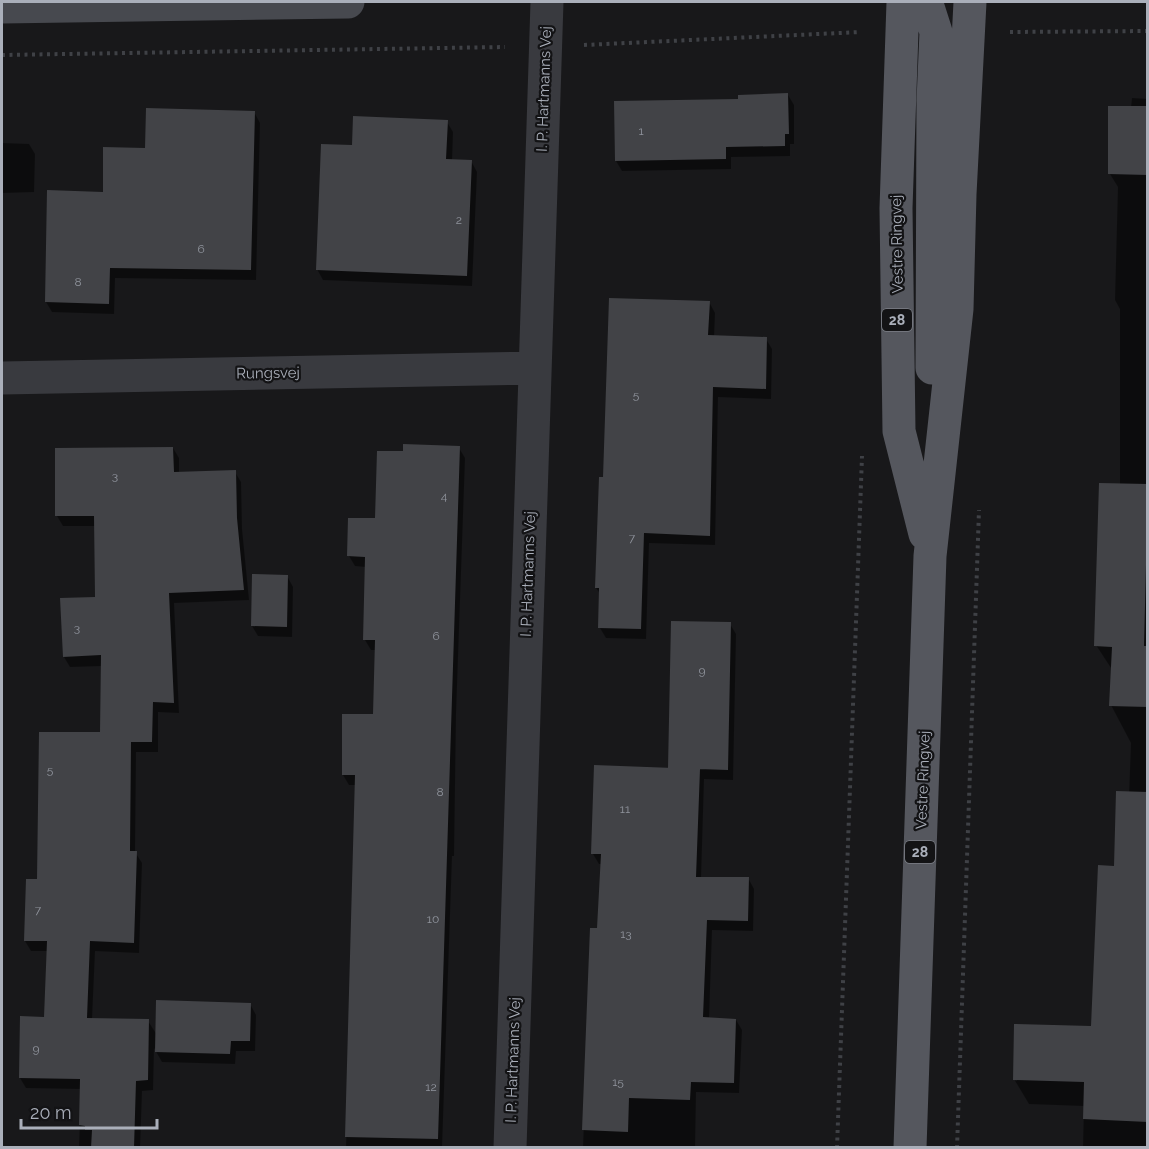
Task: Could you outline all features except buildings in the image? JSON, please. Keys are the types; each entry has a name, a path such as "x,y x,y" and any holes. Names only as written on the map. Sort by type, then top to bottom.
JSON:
{"main road":[{"name":"Vestre Ringvej","path":"903,2 896,208 899,431 930,556"},
{"path":"920,2 928,7 936,32 933,101 930,556"},
{"name":"Vestre Ringvej","path":"910,1148 930,556 957,309 960,194 970,2"}],"street":[{"path":"2,7 348,2"},
{"name":"I. P. Hartmanns Vej","path":"510,1148 547,2"},
{"name":"Rungsvej","path":"2,378 534,368"}],"path":[{"path":"1068,31 1148,30"},
{"path":"2,55 545,47 834,32"},
{"path":"837,1148 862,454"},
{"path":"957,1148 979,501"}]}
